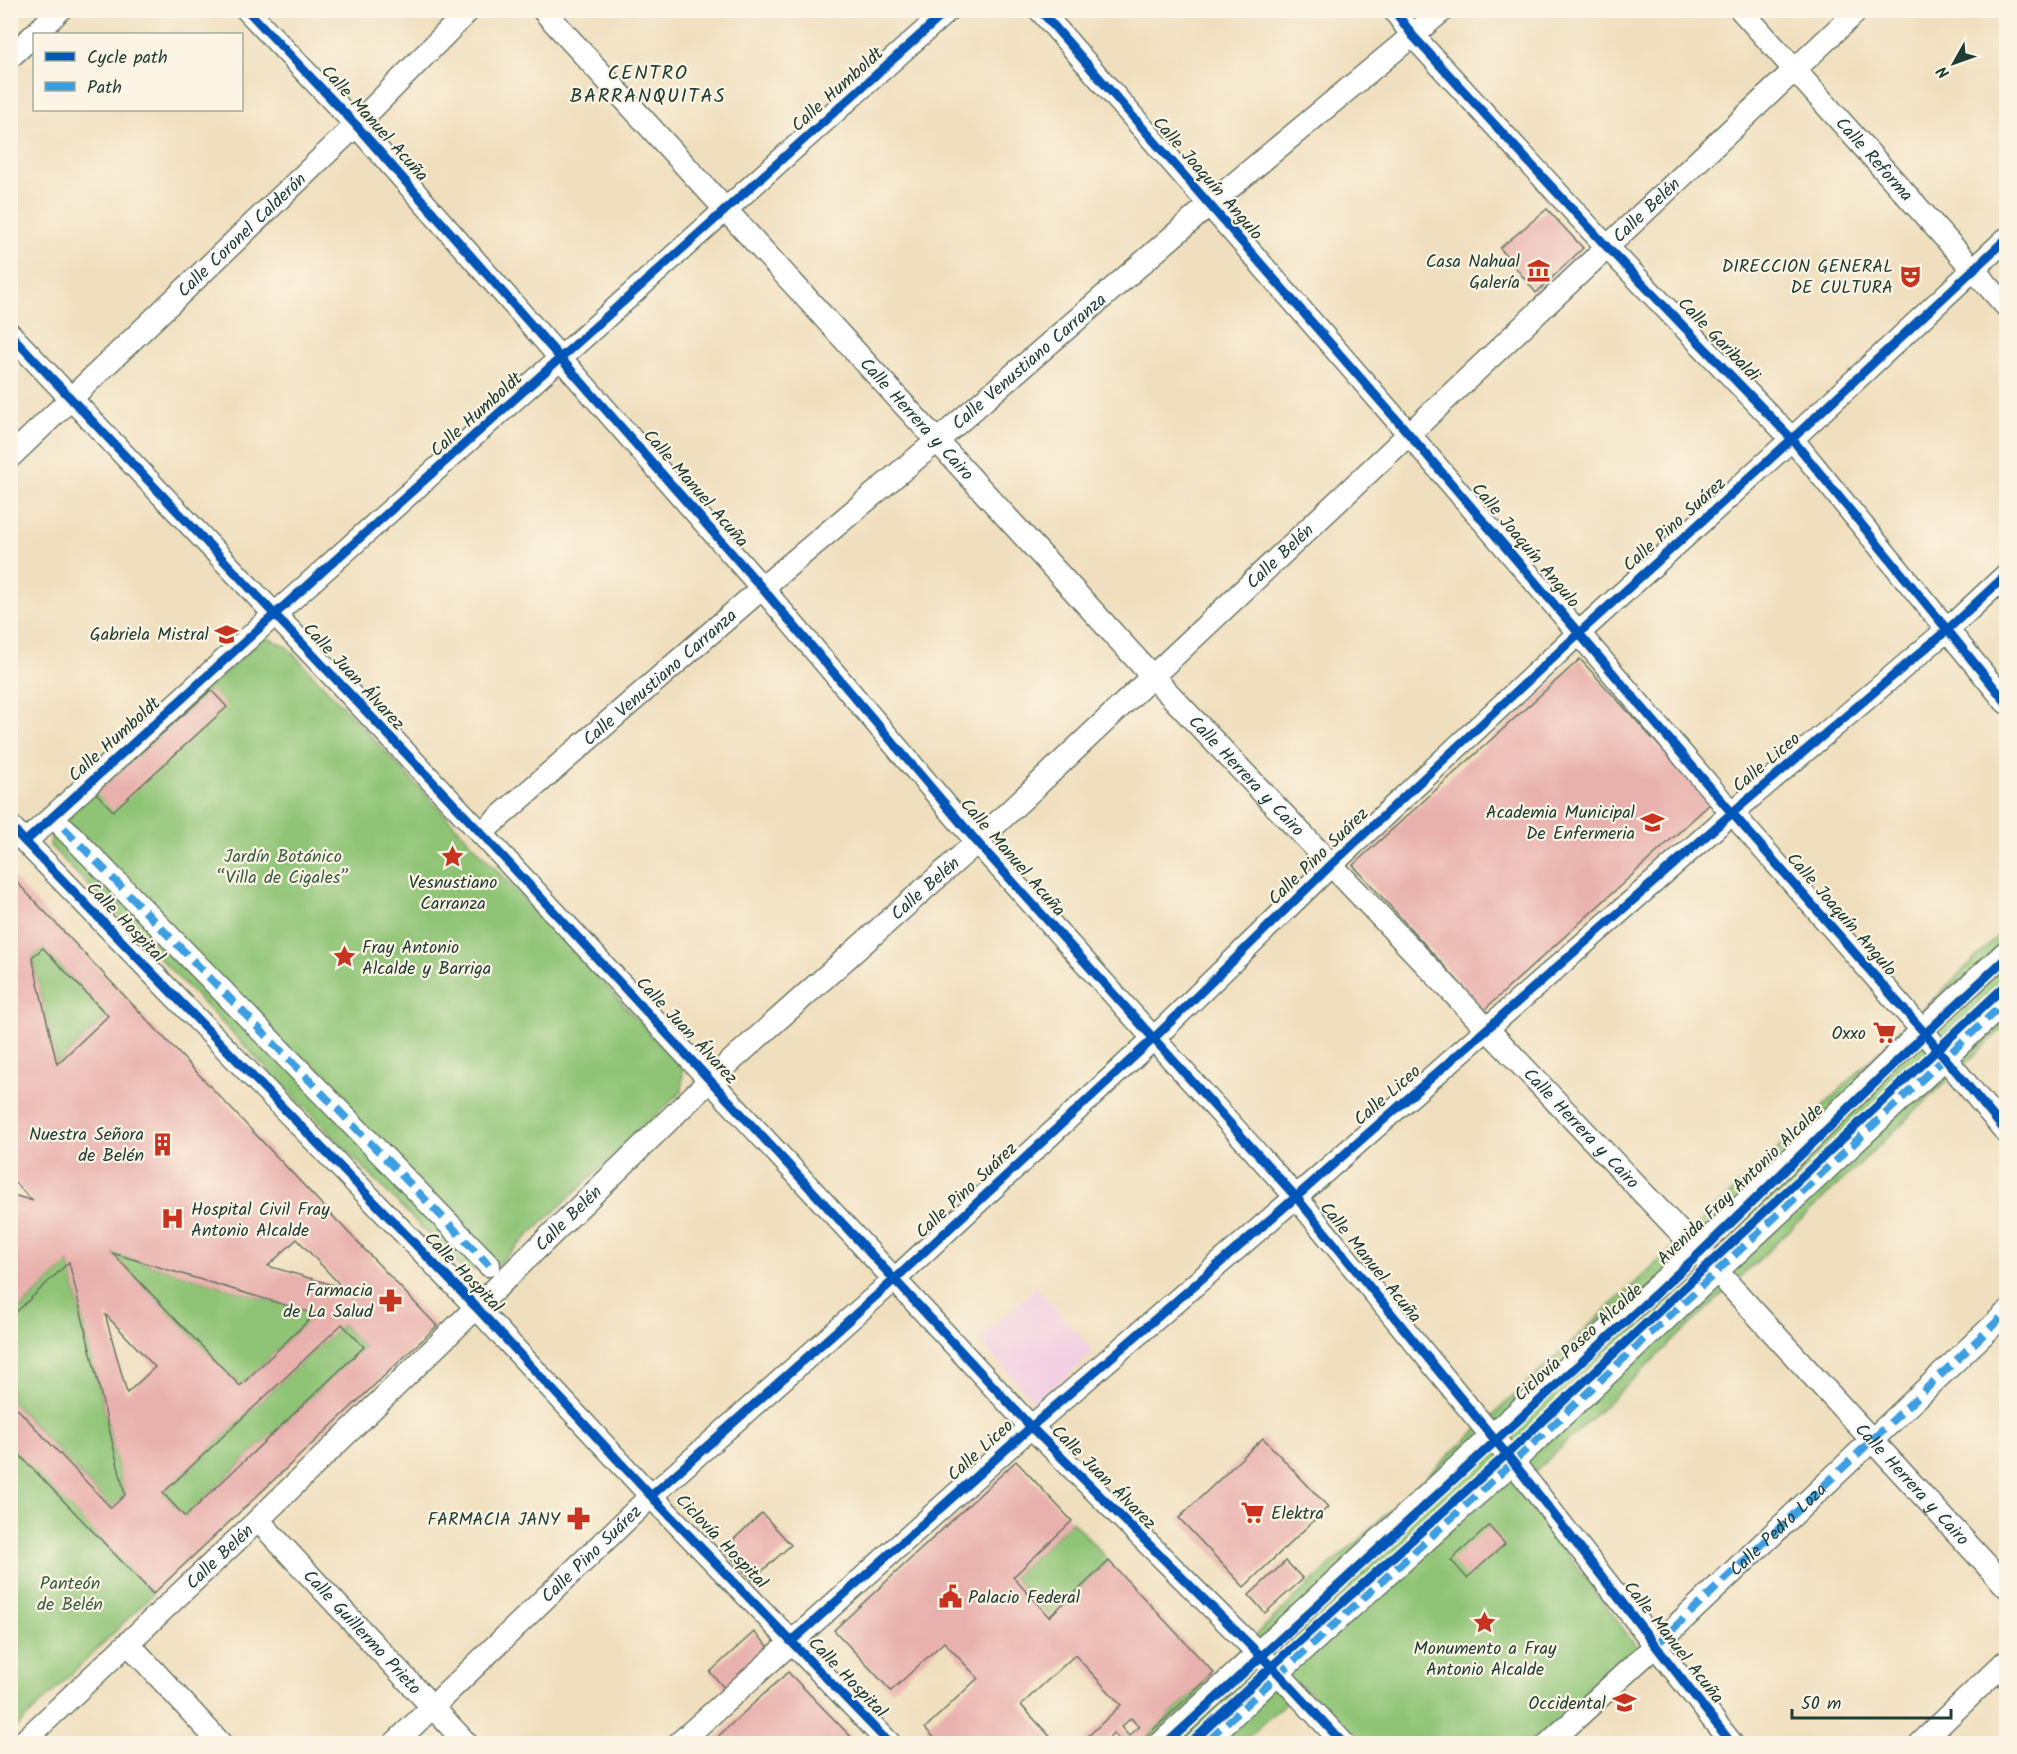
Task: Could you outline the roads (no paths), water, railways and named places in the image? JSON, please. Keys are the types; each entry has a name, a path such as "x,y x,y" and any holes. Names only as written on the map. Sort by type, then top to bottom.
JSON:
{"street":[{"path":"37,33 60,10"},
{"name":"Calle Manuel Acuña","path":"247,10 356,125 762,588 977,842 1296,1197 1492,1435 1732,1743"},
{"name":"Calle Coronel Calderón","path":"10,457 356,125 469,10"},
{"name":"Calle Herrera y Cairo","path":"543,10 1152,676 1697,1250 2007,1586"},
{"name":"Calle Humboldt","path":"18,834 275,615 948,10"},
{"name":"Calle Joaquín Angulo","path":"1040,10 1409,434 1732,813 1922,1030 2007,1132"},
{"name":"Calle Garibaldi","path":"1394,10 1413,36 1607,247 1792,439 2007,702"},
{"name":"Calle Venustiano Carranza","path":"480,833 1209,205 1443,10"},
{"name":"Calle Reforma","path":"1741,10 2007,306"},
{"name":"Calle Belén","path":"21,1743 258,1520 711,1079 977,842 1858,10"},
{"path":"10,57 33,37"},
{"name":"Calle Pino Suárez","path":"393,1743 651,1496 895,1279 1153,1039 1332,865 1579,633 1792,439 2007,238"},
{"name":"Calle Juan Álvarez","path":"10,334 711,1079 1031,1427 1278,1673 1344,1743"},
{"name":"Calle Liceo","path":"678,1743 1031,1427 1732,813 1947,630 2007,575"},
{"path":"64,828 489,1265"},
{"name":"Calle Hospital","path":"18,834 476,1307 651,1496 890,1743"},
{"name":"Avenida Fray Antonio Alcalde","path":"1160,1743 1492,1435 1697,1250 1922,1030 2007,952"},
{"path":"1203,1743 1513,1462 2007,1001"},
{"name":"Calle Pedro Loza","path":"1548,1743 1656,1645 2007,1313"},
{"name":"Calle Guillermo Prieto","path":"258,1520 467,1743"},
{"path":"128,1642 221,1743"},
{"path":"1920,1743 2007,1661"}],"place":[{"name":"Casa Nahual Galería","path":"1538,271"},
{"name":"DIRECCION GENERAL DE CULTURA","path":"1911,276"},
{"name":"Gabriela Mistral","path":"227,634"},
{"name":"Academia Municipal De Enfermeria","path":"1653,822"},
{"name":"Vesnustiano Carranza","path":"453,856"},
{"name":"Fray Antonio Alcalde y Barriga","path":"344,957"},
{"name":"Oxxo","path":"1884,1033"},
{"name":"Nuestra Señora de Belén","path":"162,1144"},
{"name":"Hospital Civil Fray Antonio Alcalde","path":"173,1219"},
{"name":"Farmacia de La Salud","path":"391,1300"},
{"name":"Elektra","path":"1253,1513"},
{"name":"FARMACIA JANY","path":"578,1519"},
{"name":"Palacio Federal","path":"950,1597"},
{"name":"Monumento a Fray Antonio Alcalde","path":"1485,1622"},
{"name":"Occidental","path":"1624,1703"}],"district":[{"name":"CENTRO BARRANQUITAS","path":"648,84"}],"park label":[{"name":"Jardín Botánico “Villa de Cigales”","path":"283,866"},
{"name":"Panteón de Belén","path":"70,1593"}]}
